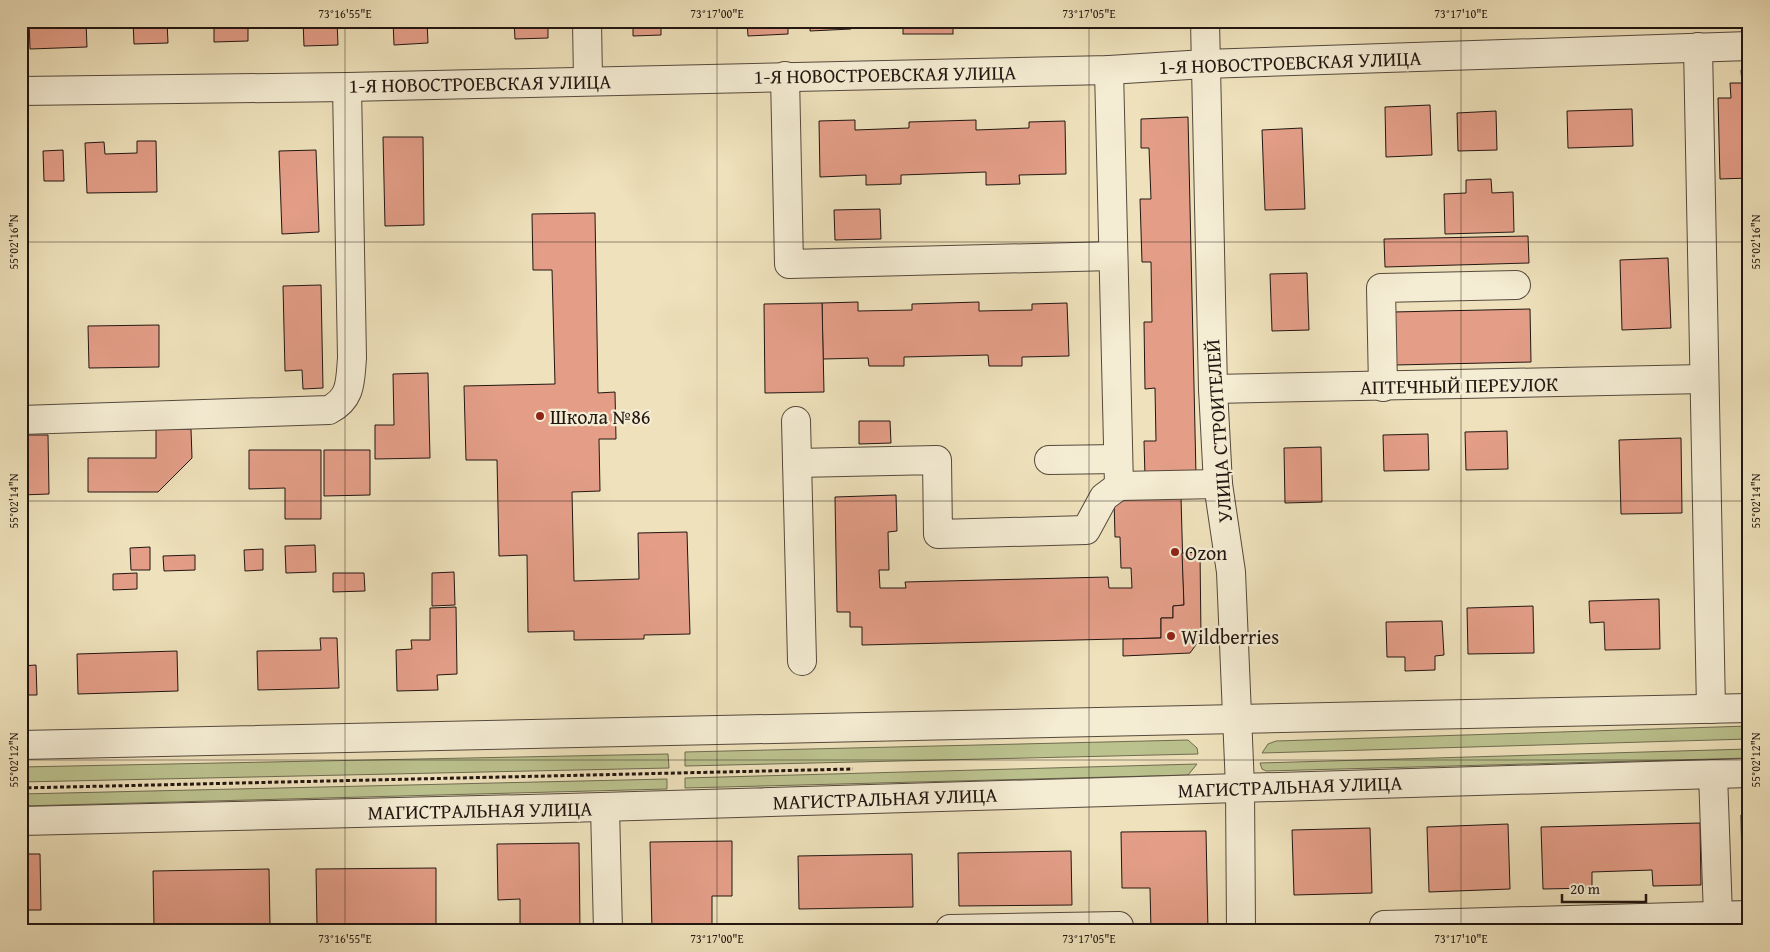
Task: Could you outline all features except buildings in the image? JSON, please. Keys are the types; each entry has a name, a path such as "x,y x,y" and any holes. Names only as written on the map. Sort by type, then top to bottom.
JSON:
{"street":[{"path":"587,21 588,80"},
{"name":"УЛИЦА СТРОИТЕЛЕЙ","path":"1204,21 1213,389 1218,484 1231,572 1240,787 1241,931"},
{"name":"1-Я НОВОСТРОЕВСКАЯ УЛИЦА","path":"21,91 347,87 588,80 1109,70 1205,64 1749,46"},
{"path":"1698,47 1711,709"},
{"path":"1109,70 1119,486"},
{"path":"785,76 790,264 1113,256"},
{"path":"21,420 329,410 341,404 350,388 352,358 347,87"},
{"path":"1383,386 1381,288 1516,285"},
{"name":"АПТЕЧНЫЙ ПЕРЕУЛОК","path":"1213,389 1704,379"},
{"path":"796,421 802,661"},
{"path":"1049,460 1118,459"},
{"path":"797,462 936,460 938,534 1086,530 1104,497 1119,486 1218,484"},
{"path":"21,745 1749,708"},
{"name":"МАГИСТРАЛЬНАЯ УЛИЦА","path":"21,821 606,807 1749,773"},
{"path":"1713,774 1718,916"},
{"path":"606,807 608,931"},
{"path":"1384,931 1384,925 1749,915"},
{"path":"950,929 1119,926 1119,931"}],"path":[{"path":"21,788 854,769"}],"green space":[{"path":"1749,726 1749,739 1262,753 1268,744 1276,741"},
{"path":"1188,740 1197,748 1198,754 685,766 685,752"},
{"path":"1749,749 1749,758 1266,771 1262,769 1260,763"},
{"path":"668,754 669,768 21,782 21,767"},
{"path":"1197,764 1188,775 685,788 685,778"},
{"path":"667,779 667,789 21,806 21,794"}],"place":[{"name":"Школа №86","path":"540,416"},
{"name":"Ozon","path":"1175,552"},
{"name":"Wildberries","path":"1171,636"}]}
